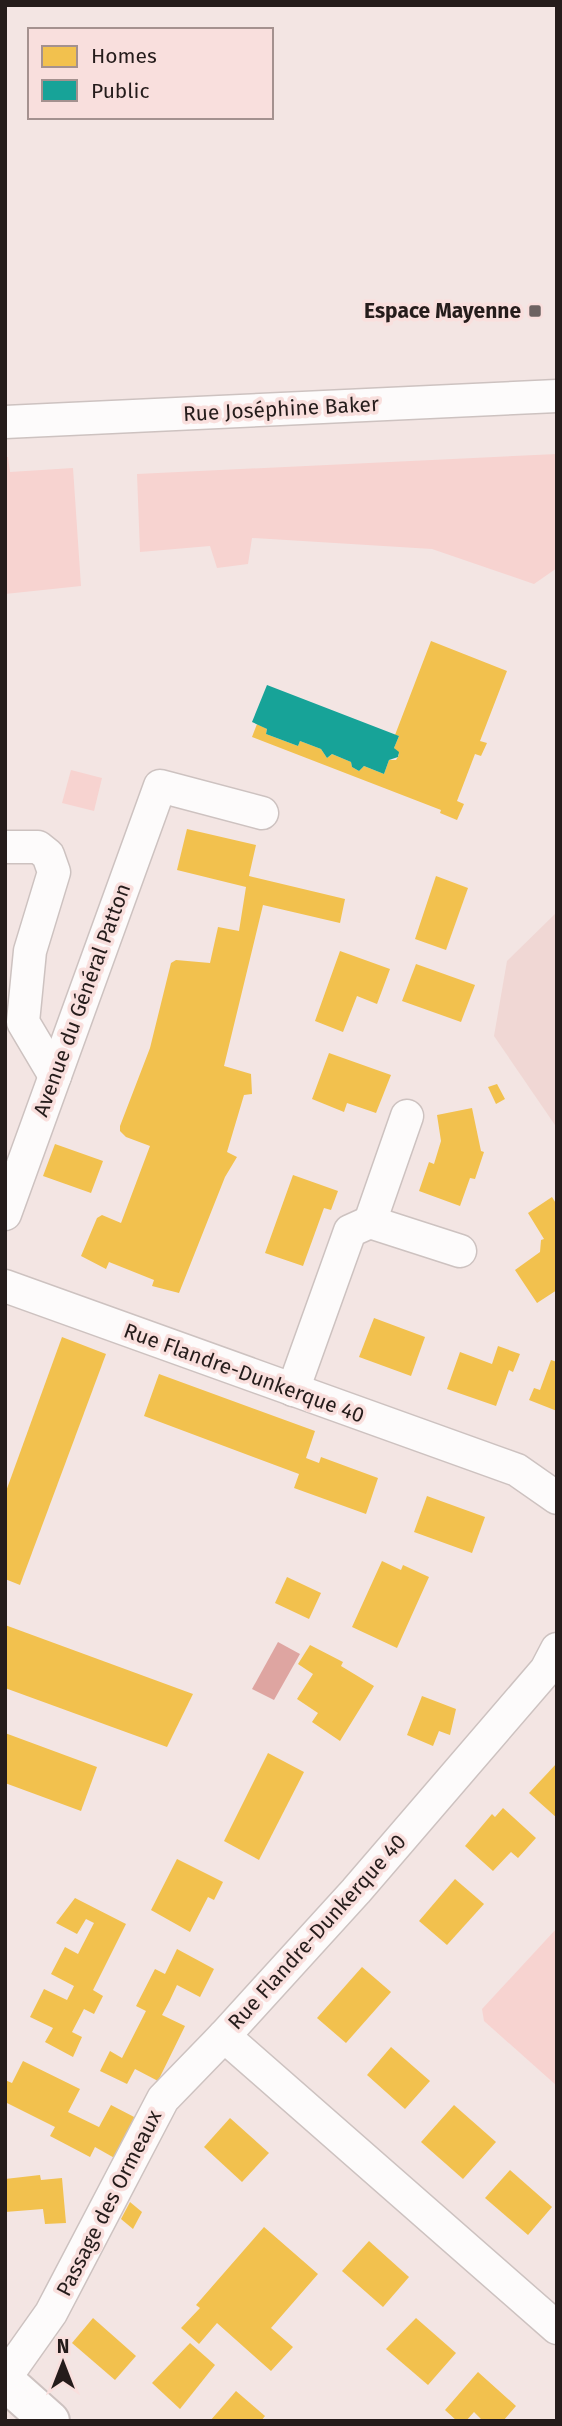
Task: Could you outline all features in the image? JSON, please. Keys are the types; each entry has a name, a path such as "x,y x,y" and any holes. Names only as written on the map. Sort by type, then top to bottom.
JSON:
{"main road":[{"path":"5,2380 50,2421"}],"street":[{"name":"Rue Joséphine Baker","path":"5,422 557,396"},
{"name":"Avenue du Général Patton","path":"5,1214 159,786 262,813"},
{"path":"5,847 38,847 48,855 54,872 18,951 14,1019 55,1076"},
{"path":"370,1222 407,1116"},
{"path":"293,1390 350,1231 370,1222 460,1251"},
{"name":"Rue Flandre-Dunkerque 40","path":"5,1286 517,1470 557,1498"},
{"name":"Rue Flandre-Dunkerque 40","path":"557,1649 546,1671 356,1891 224,2036 557,2328"},
{"name":"Passage des Ormeaux","path":"5,2380 51,2314 163,2099 224,2036"}],"shaded area":[{"path":"557,454 557,568 534,584 432,549 252,538 248,564 217,568 210,546 140,552 137,474"},
{"path":"5,457 8,457 10,472 73,468 81,586 5,594"},
{"path":"71,770 102,778 94,811 62,803"},
{"path":"557,912 557,1128 494,1036 507,961"},
{"path":"278,1642 300,1654 274,1700 252,1689"},
{"path":"557,1928 557,2086 484,2021 482,2009"}],"building: Homes":[{"path":"431,641 507,671 480,741 487,743 481,756 475,754 457,801 464,804 457,820 440,813 441,810 252,737 257,724 267,729 266,734 298,746 300,741 321,749 327,758 332,754 351,762 352,767 359,771 364,766 384,774 389,760 396,760 399,755 394,748 399,736 395,735"},
{"path":"187,829 256,845 249,876 345,899 340,923 263,905 224,1066 251,1074 252,1094 244,1095 227,1152 237,1157 225,1177 179,1293 152,1286 154,1280 109,1262 106,1269 81,1256 97,1218 102,1215 121,1223 150,1146 126,1137 120,1131 120,1126 150,1048 171,963 176,960 210,963 218,927 239,931 246,887 177,870"},
{"path":"436,876 468,888 446,950 415,939"},
{"path":"340,951 390,969 377,1004 357,996 343,1032 315,1021"},
{"path":"416,964 475,985 461,1022 402,1001"},
{"path":"329,1053 391,1075 376,1113 347,1103 344,1112 312,1099"},
{"path":"497,1084 505,1099 496,1104 488,1087"},
{"path":"472,1108 481,1151 484,1152 475,1179 470,1178 460,1206 419,1191 429,1162 434,1164 441,1141 437,1115"},
{"path":"55,1144 103,1161 91,1193 43,1176"},
{"path":"293,1175 338,1191 331,1210 324,1208 303,1266 265,1253"},
{"path":"552,1197 557,1205 557,1290 537,1303 515,1270 540,1252 541,1240 544,1239 528,1213"},
{"path":"374,1318 425,1337 411,1376 359,1357"},
{"path":"62,1337 106,1354 20,1585 5,1579 5,1494"},
{"path":"498,1346 520,1354 513,1372 509,1370 496,1406 447,1389 460,1352 492,1364"},
{"path":"551,1360 557,1362 557,1411 529,1400 534,1388 540,1390"},
{"path":"159,1374 315,1431 306,1458 319,1463 321,1457 378,1478 366,1514 294,1488 299,1474 144,1416"},
{"path":"427,1496 485,1517 472,1553 414,1532"},
{"path":"382,1561 401,1570 403,1565 429,1577 397,1648 352,1627"},
{"path":"287,1577 321,1593 309,1619 275,1603"},
{"path":"5,1625 193,1694 167,1747 5,1688"},
{"path":"310,1645 343,1662 341,1666 374,1686 340,1741 312,1722 318,1713 297,1699 313,1674 298,1664"},
{"path":"422,1696 456,1709 450,1735 439,1731 433,1746 407,1735"},
{"path":"5,1733 97,1767 81,1811 5,1783"},
{"path":"268,1753 304,1772 259,1860 224,1841"},
{"path":"557,1763 557,1818 529,1793"},
{"path":"503,1808 536,1838 518,1858 511,1852 493,1871 465,1846 492,1814 495,1817"},
{"path":"177,1859 223,1882 214,1900 208,1897 190,1932 151,1910"},
{"path":"455,1879 484,1904 447,1945 419,1921"},
{"path":"75,1898 126,1924 93,1990 103,1996 94,2014 84,2009 72,2032 82,2037 73,2057 45,2042 53,2028 30,2017 44,1989 67,2000 74,1986 51,1974 65,1947 78,1954 94,1923 86,1919 77,1934 56,1923"},
{"path":"177,1949 214,1969 200,1997 177,1985 162,2015 185,2026 158,2081 135,2069 127,2084 100,2071 110,2051 122,2058 146,2011 136,2006 155,1969 165,1974"},
{"path":"362,1967 391,1992 346,2043 317,2018"},
{"path":"391,2047 430,2081 405,2109 367,2075"},
{"path":"23,2061 80,2089 68,2112 99,2127 111,2105 138,2119 118,2160 95,2147 90,2157 50,2136 55,2127 7,2103 5,2108 5,2080 12,2083"},
{"path":"454,2105 496,2142 463,2179 421,2142"},
{"path":"230,2118 269,2153 242,2182 204,2147"},
{"path":"510,2170 552,2207 528,2235 485,2198"},
{"path":"40,2175 41,2180 62,2178 66,2223 45,2224 43,2209 5,2212 5,2179"},
{"path":"130,2202 142,2212 133,2229 121,2219"},
{"path":"264,2227 318,2274 271,2328 293,2347 271,2371 217,2323 199,2344 181,2328 200,2308 196,2305"},
{"path":"369,2241 409,2277 383,2307 342,2271"},
{"path":"93,2318 136,2356 115,2380 72,2343"},
{"path":"416,2318 456,2353 428,2385 386,2349"},
{"path":"190,2343 215,2365 180,2409 152,2383"},
{"path":"478,2372 516,2406 503,2421 483,2421 474,2412 466,2421 457,2421 445,2410"},
{"path":"236,2391 265,2416 261,2421 210,2421"}],"building: Public":[{"path":"267,685 399,736 394,748 399,752 398,757 389,760 384,774 364,766 359,771 352,767 351,762 332,754 327,758 321,749 300,741 298,746 266,734 267,729 252,722"}],"place":[{"name":"Espace Mayenne","path":"535,311"}]}
